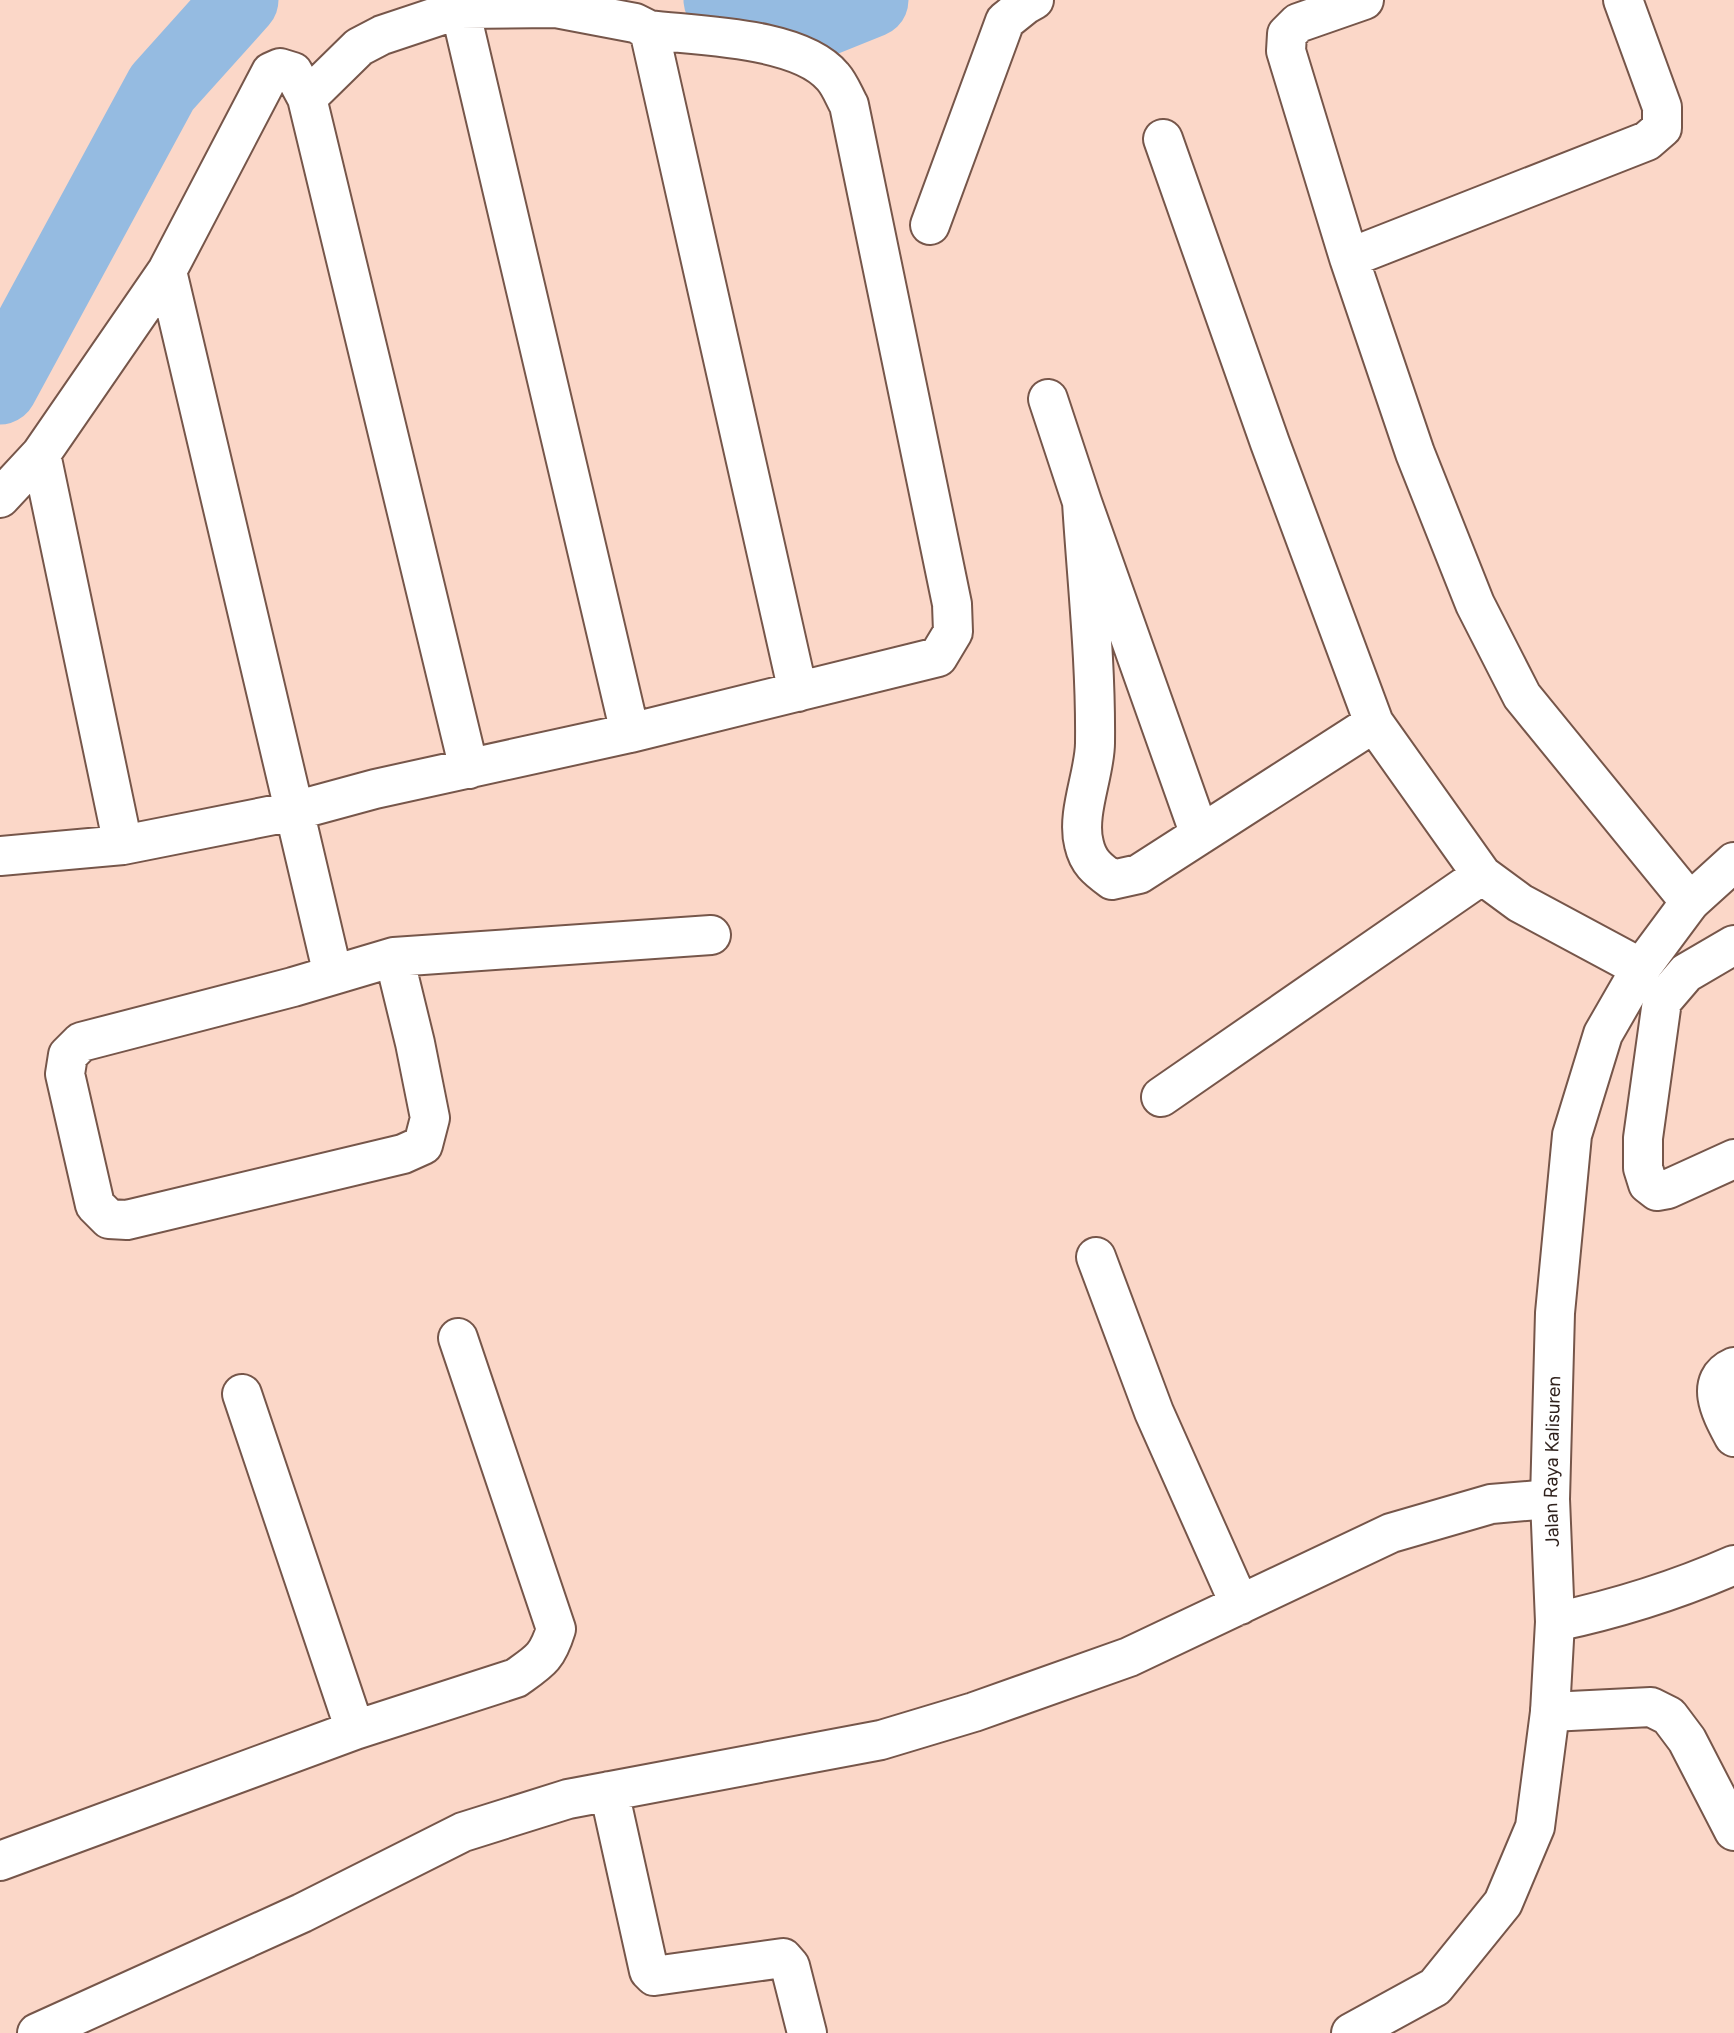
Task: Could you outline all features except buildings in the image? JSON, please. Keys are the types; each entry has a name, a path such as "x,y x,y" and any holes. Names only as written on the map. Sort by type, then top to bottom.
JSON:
{"street":[{"path":"930,225 1005,22 1034,0"},
{"path":"1364,0 1294,11 1287,34 1286,51 1349,258 1415,453 1475,604 1522,696 1690,902"},
{"path":"1349,258 1647,141 1662,128 1662,107 1623,0"},
{"path":"0,856 123,845 293,810 375,789 630,733 938,657 953,632 952,604 849,105 832,76 804,57 766,43 649,30 635,23 556,8 460,9 382,35 359,47 307,99"},
{"path":"460,9 630,733"},
{"path":"649,30 798,692"},
{"path":"0,498 41,454 167,271 271,72 280,68 293,72 307,99 469,769"},
{"path":"1163,139 1270,443 1374,723 1424,797 1482,875 1520,903 1641,968"},
{"path":"167,271 334,975"},
{"path":"1048,399 1200,835"},
{"path":"41,454 123,845"},
{"path":"1082,502 1095,697 1095,748 1084,807 1083,841 1092,866 1112,880 1139,874 1374,723"},
{"name":"Jalan Raya Kalisuren","path":"1351,2033 1435,1987 1503,1903 1535,1827 1550,1712 1555,1622 1550,1499 1555,1313 1572,1135 1603,1034 1641,968 1690,902 1734,862"},
{"path":"1161,1097 1482,875"},
{"path":"394,957 430,1118 423,1145 403,1154 127,1220 109,1219 95,1205 65,1074 68,1055 81,1042 217,1008 394,957 711,935"},
{"path":"1734,945 1686,972 1662,1001 1643,1138 1643,1168 1648,1184 1657,1191 1668,1189 1734,1159"},
{"path":"1096,1257 1154,1412 1240,1605"},
{"path":"0,1861 355,1730 516,1678 537,1663 549,1650 556,1629 458,1338"},
{"path":"1734,1367 1727,1370 1718,1384 1717,1404 1734,1437"},
{"path":"242,1394 355,1730"},
{"path":"37,2033 302,1913 463,1832 568,1799 881,1740 974,1712 1129,1657 1391,1533 1491,1504 1550,1499"},
{"path":"1555,1622 1597,1613 1702,1579 1734,1565"},
{"path":"1550,1712 1651,1707 1669,1716 1687,1740 1734,1831"},
{"path":"609,1791 649,1971 654,1976 783,1958 790,1966 807,2033"}],"waterway":[{"path":"0,387 162,88 241,0"},
{"path":"721,0 804,27 871,0"}]}
